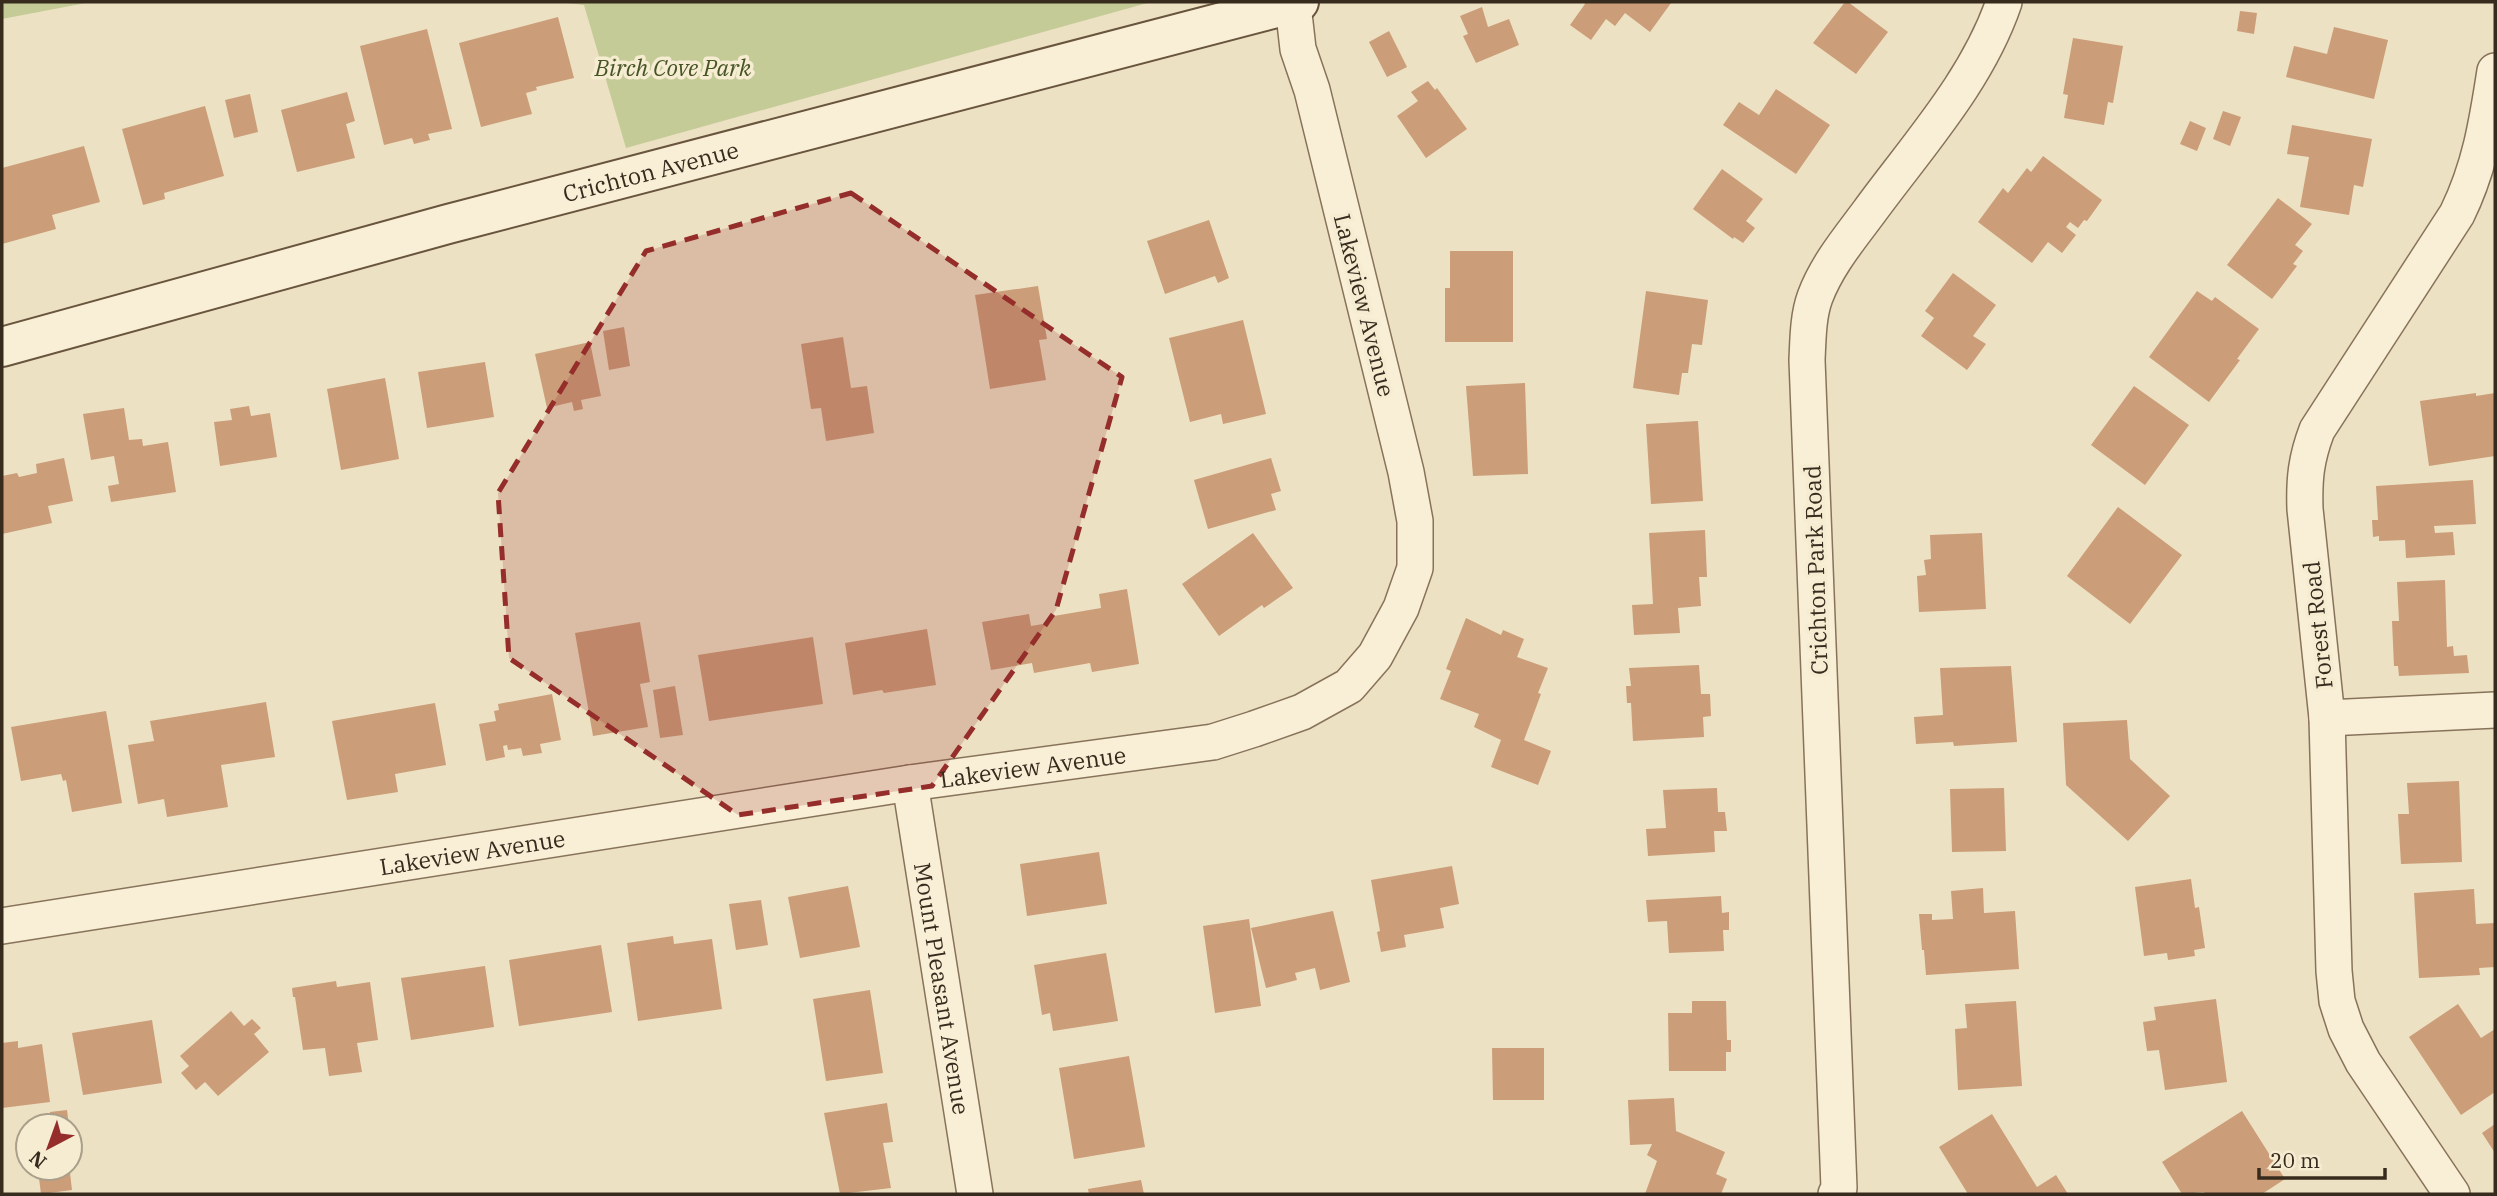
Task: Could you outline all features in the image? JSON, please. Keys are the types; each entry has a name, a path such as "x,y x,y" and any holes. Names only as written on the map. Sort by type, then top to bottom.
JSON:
{"street":[{"name":"Crichton Park Road","path":"1841,1192 1807,360 1808,328 1814,298 1830,263 1966,82 1990,38 2004,2"},
{"name":"Crichton Avenue","path":"2,347 448,224 1296,3"},
{"name":"Lakeview Avenue","path":"2,926 910,783 1213,741 1302,712 1349,686 1375,656 1401,608 1415,568 1415,521 1409,484 1311,90 1297,49 1296,3"},
{"name":"Forest Road","path":"2452,1194 2363,1062 2346,1029 2337,1001 2327,718 2305,509 2304,475 2317,430 2472,185 2484,139 2495,71"},
{"path":"2327,718 2495,710"},
{"name":"Mount Pleasant Avenue","path":"910,783 975,1194"}],"highlighted area":[{"path":"851,193 1122,377 1056,610 932,786 738,815 509,658 498,493 646,251"}],"green space":[{"path":"2,2 91,2 2,19"},
{"name":"Birch Cove Park","path":"557,2 1151,2 626,148 584,5"}],"building":[{"path":"1583,2 1671,3 1650,32 1625,13 1615,26 1606,19 1591,40 1570,25 1585,4"},
{"path":"1845,2 1888,32 1856,74 1813,43"},
{"path":"1482,7 1488,27 1509,19 1519,45 1476,63 1463,36 1468,34 1460,16"},
{"path":"2240,11 2257,13 2254,34 2237,31"},
{"path":"558,17 574,78 536,87 537,90 526,93 532,114 481,127 459,43"},
{"path":"2334,27 2388,40 2374,99 2286,77 2294,46 2327,54"},
{"path":"427,29 452,129 428,134 430,140 414,144 412,138 384,145 360,46"},
{"path":"1389,31 1407,67 1387,77 1369,42"},
{"path":"2073,38 2123,46 2113,103 2108,102 2104,125 2064,118 2068,95 2063,94"},
{"path":"1428,81 1435,90 1437,88 1467,129 1426,158 1397,116 1418,101 1411,92"},
{"path":"1776,89 1830,125 1796,174 1723,125 1739,102 1759,115"},
{"path":"347,92 355,121 346,124 355,158 297,172 281,110"},
{"path":"250,94 258,132 234,138 225,100"},
{"path":"205,106 224,176 164,193 165,199 143,205 122,129"},
{"path":"2223,111 2241,117 2230,146 2213,139"},
{"path":"2190,121 2206,128 2197,151 2180,144"},
{"path":"2292,125 2372,139 2363,187 2354,185 2349,215 2300,207 2309,157 2287,154"},
{"path":"84,146 100,202 52,215 56,229 2,244 2,168"},
{"path":"2043,156 2102,200 2087,221 2084,220 2078,228 2070,222 2066,227 2076,235 2062,253 2048,242 2032,263 1978,222 2003,188 2008,193 2027,168 2031,172"},
{"path":"1722,169 1763,199 1746,221 1755,228 1743,243 1734,237 1733,239 1693,209"},
{"path":"2278,198 2312,224 2295,245 2303,251 2293,264 2297,266 2272,299 2227,265"},
{"path":"1209,220 1229,278 1218,283 1215,276 1165,294 1147,241"},
{"path":"1450,251 1513,251 1513,342 1445,342 1445,288 1450,288"},
{"path":"1953,273 1996,305 1973,336 1986,344 1967,370 1921,336 1934,318 1925,311"},
{"path":"1038,286 1047,339 1039,340 1046,380 990,389 975,295"},
{"path":"1646,291 1708,300 1702,345 1692,344 1688,373 1682,373 1679,395 1633,388"},
{"path":"2197,291 2212,301 2215,297 2259,329 2209,402 2149,357"},
{"path":"1243,320 1266,414 1223,424 1221,414 1190,422 1169,338"},
{"path":"624,327 630,366 609,370 603,331"},
{"path":"843,337 851,388 867,386 874,433 826,441 821,408 811,409 801,344"},
{"path":"590,342 601,396 581,400 583,409 574,411 572,402 547,408 535,354"},
{"path":"485,362 494,417 427,428 418,372"},
{"path":"385,378 399,459 341,470 327,389"},
{"path":"1525,383 1528,474 1473,476 1466,386"},
{"path":"2134,386 2189,425 2145,485 2091,445"},
{"path":"2476,393 2476,396 2495,393 2495,456 2429,466 2420,401"},
{"path":"249,406 251,416 270,413 277,457 220,466 214,422 232,420 230,409"},
{"path":"124,408 129,440 142,439 143,446 168,442 176,492 111,502 108,486 119,484 114,456 91,460 83,414"},
{"path":"1698,421 1703,501 1651,504 1646,424"},
{"path":"64,458 73,501 48,506 52,523 2,534 2,476 17,473 19,477 37,473 36,464"},
{"path":"1271,458 1281,491 1271,494 1276,510 1208,529 1194,480"},
{"path":"2473,480 2476,524 2434,526 2435,533 2453,532 2455,555 2406,558 2405,540 2379,541 2379,536 2373,537 2372,520 2378,520 2376,486"},
{"path":"2118,507 2182,555 2130,624 2067,576"},
{"path":"1705,530 1707,577 1699,577 1701,606 1678,608 1680,633 1634,635 1632,605 1653,604 1649,533"},
{"path":"1253,533 1293,588 1264,608 1262,605 1219,636 1182,584"},
{"path":"1982,533 1986,609 1919,612 1917,576 1926,575 1924,560 1931,559 1930,535"},
{"path":"2445,580 2447,647 2453,646 2454,656 2467,655 2469,673 2399,676 2398,666 2394,666 2392,621 2399,621 2397,582"},
{"path":"1127,589 1139,664 1092,672 1090,663 1034,673 1032,663 991,670 982,622 1029,614 1031,626 1049,623 1048,617 1101,608 1099,594"},
{"path":"1466,618 1501,635 1503,630 1524,639 1517,657 1548,668 1524,740 1551,751 1538,785 1491,767 1501,740 1474,727 1479,714 1440,699 1451,671 1446,669"},
{"path":"640,622 650,682 640,684 648,727 593,736 575,633"},
{"path":"927,629 936,685 853,695 845,643"},
{"path":"813,637 823,704 709,721 698,655"},
{"path":"1699,665 1701,694 1710,694 1711,716 1703,717 1704,737 1633,741 1631,703 1627,703 1626,686 1631,686 1629,668"},
{"path":"2011,666 2017,742 1954,746 1953,742 1916,744 1914,717 1943,715 1940,668"},
{"path":"675,686 683,735 660,738 653,690"},
{"path":"552,694 561,740 540,744 542,753 523,756 521,748 508,750 507,745 503,746 505,757 486,761 479,724 496,721 494,711 499,710 498,704"},
{"path":"266,702 275,757 221,765 228,807 167,817 164,799 138,804 128,745 154,741 150,721"},
{"path":"435,703 446,765 395,774 398,792 347,800 332,721"},
{"path":"106,711 122,803 72,812 66,780 63,781 61,774 21,781 11,727"},
{"path":"2127,720 2130,759 2170,796 2128,841 2066,785 2063,723"},
{"path":"2459,781 2462,862 2401,864 2398,814 2409,814 2407,783"},
{"path":"1717,788 1718,812 1725,812 1727,831 1714,831 1715,852 1648,856 1646,829 1666,828 1663,790"},
{"path":"2004,788 2006,851 1952,852 1950,789"},
{"path":"1099,852 1107,904 1027,916 1020,864"},
{"path":"1452,866 1459,904 1440,908 1444,928 1404,935 1406,947 1381,952 1371,880"},
{"path":"2191,879 2195,908 2199,907 2205,948 2194,950 2195,956 2168,960 2167,953 2144,956 2135,887"},
{"path":"848,886 860,947 800,958 788,897"},
{"path":"1983,888 1984,913 2015,911 2019,969 1926,975 1919,914 1932,914 1932,920 1953,919 1951,891"},
{"path":"2474,889 2476,924 2495,923 2495,967 2479,968 2480,975 2419,978 2414,893"},
{"path":"1721,896 1722,913 1729,912 1729,930 1723,930 1724,951 1669,953 1667,921 1648,922 1646,900"},
{"path":"761,900 768,945 736,950 729,904"},
{"path":"1333,911 1350,982 1320,990 1315,968 1295,973 1297,980 1266,988 1251,928"},
{"path":"1249,919 1261,1006 1215,1013 1203,926"},
{"path":"673,936 674,944 712,939 722,1009 638,1021 627,943"},
{"path":"601,945 612,1012 519,1026 509,960"},
{"path":"1106,953 1118,1021 1053,1031 1050,1013 1042,1015 1034,965"},
{"path":"485,966 494,1027 411,1040 401,978"},
{"path":"336,981 337,987 370,982 378,1040 357,1043 362,1072 329,1076 325,1048 303,1050 292,988"},
{"path":"870,990 883,1073 826,1081 813,999"},
{"path":"2216,999 2227,1082 2165,1090 2159,1050 2147,1051 2143,1022 2156,1020 2154,1007"},
{"path":"1692,1001 1726,1001 1727,1040 1731,1040 1731,1052 1726,1052 1726,1071 1669,1071 1668,1013 1692,1013"},
{"path":"2016,1001 2022,1086 1958,1090 1955,1029 1967,1028 1965,1004"},
{"path":"2458,1004 2481,1038 2495,1029 2495,1092 2461,1115 2409,1037"},
{"path":"231,1011 244,1026 252,1019 261,1028 254,1034 269,1052 218,1096 205,1082 196,1090 181,1073 189,1066 180,1056"},
{"path":"152,1020 162,1083 83,1095 72,1033"},
{"path":"18,1041 18,1048 42,1044 50,1102 2,1108 2,1043"},
{"path":"1492,1048 1544,1048 1544,1100 1493,1100"},
{"path":"1129,1056 1145,1147 1074,1159 1059,1068"},
{"path":"1674,1098 1676,1131 1725,1152 1716,1174 1727,1179 1721,1194 1645,1194 1657,1161 1647,1155 1652,1144 1630,1145 1628,1100"},
{"path":"887,1103 893,1142 883,1143 891,1188 840,1194 824,1113"},
{"path":"2242,1111 2285,1179 2262,1194 2182,1194 2162,1162"},
{"path":"1992,1114 2037,1187 2056,1175 2068,1194 1968,1194 1939,1147"},
{"path":"2495,1124 2495,1153 2482,1133"},
{"path":"1141,1180 1144,1194 1089,1194 1088,1189"},
{"path":"40,1182 71,1182 72,1190 41,1194"}]}
